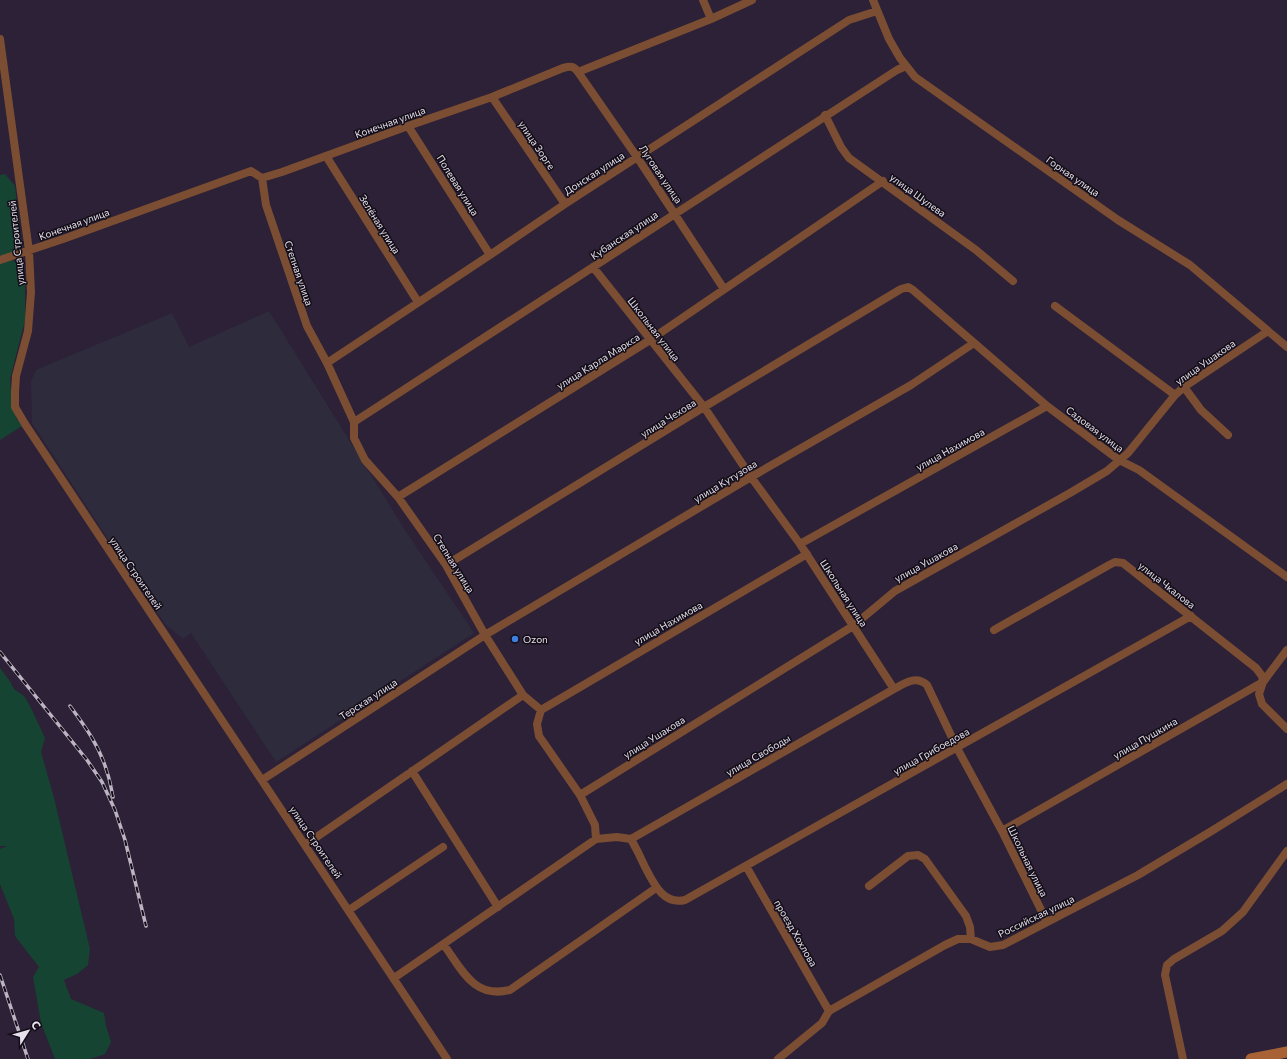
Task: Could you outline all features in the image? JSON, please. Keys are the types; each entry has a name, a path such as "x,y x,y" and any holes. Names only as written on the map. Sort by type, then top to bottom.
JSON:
{"main road":[{"path":"1251,1059 1287,1052"}],"street":[{"path":"703,0 711,19"},
{"path":"578,72 711,19 752,0"},
{"name":"Горная улица","path":"873,0 889,39 900,58 915,77 1118,220 1190,265 1287,347"},
{"name":"Донская улица","path":"327,363 565,204 849,20 878,11"},
{"name":"улица Строителей","path":"0,39 29,251 31,292 28,330 16,376 15,407 447,1059"},
{"name":"Конечная улица","path":"29,251 251,171 262,178 492,97 563,68 571,66 578,72"},
{"name":"Кубанская улица","path":"354,422 825,115 897,70 906,66"},
{"name":"Луговая улица","path":"578,72 637,157 724,289"},
{"name":"улица Зорге","path":"492,97 565,204"},
{"name":"улица Шулева","path":"825,115 841,147 849,158 883,181 976,250 1013,281"},
{"name":"Полевая улица","path":"408,126 490,255"},
{"name":"Зелёная улица","path":"326,156 418,302"},
{"name":"Степная улица","path":"262,178 266,205 306,326 327,363 354,422 354,438 365,460 398,497 446,565 485,635 523,695 540,710"},
{"name":"улица Карла Маркса","path":"398,497 650,340 883,181"},
{"path":"0,260 29,251"},
{"name":"Школьная улица","path":"593,267 704,407 751,477 800,544 894,689 914,680 919,680 927,685 958,748 1002,830 1047,922"},
{"name":"Садовая улица","path":"901,289 908,287 913,290 1047,406 1119,460 1139,470 1287,577"},
{"name":"улица Чехова","path":"446,565 704,407 901,289"},
{"path":"1055,306 1175,395"},
{"name":"улица Ушакова","path":"580,795 854,626 895,591 1107,471 1128,453 1175,395 1184,387 1268,331"},
{"name":"улица Кутузова","path":"485,635 751,477 911,385 974,343"},
{"path":"1184,387 1202,410 1228,435"},
{"name":"улица Нахимова","path":"800,544 1047,406"},
{"name":"улица Нахимова","path":"540,710 806,554"},
{"name":"улица Чкалова","path":"994,630 1109,565 1115,562 1123,563 1256,668 1262,676 1263,682"},
{"name":"улица Грибоедова","path":"656,888 667,898 681,901 685,900 1191,616"},
{"name":"Терская улица","path":"262,780 485,635"},
{"name":"улица Пушкина","path":"1002,830 1263,682 1287,650"},
{"path":"1263,682 1259,694 1262,704 1287,729"},
{"name":"улица Свободы","path":"631,839 894,689"},
{"path":"305,845 523,695"},
{"path":"540,710 536,724 539,736 580,795 595,825 596,839"},
{"path":"412,771 498,907"},
{"name":"Российская улица","path":"970,939 990,947 1004,945 1138,875 1287,784"},
{"path":"394,978 596,839 616,837 631,839 656,888 510,990 495,992 487,991 473,984 444,945"},
{"path":"349,910 443,847"},
{"path":"1183,1059 1165,975 1167,965 1174,959 1222,931 1243,912 1287,851"},
{"path":"778,1059 822,1023 829,1011 945,945 958,939 970,939 970,928 966,916 925,859 918,855 908,856 869,886"},
{"name":"проезд Хохлова","path":"746,866 829,1011"}],"shaded area":[{"path":"269,311 405,530 474,633 276,762 191,633 183,639 166,625 132,576 32,423 31,381 36,370 172,313 189,347"}],"green space":[{"path":"5,174 15,186 22,248 0,258 0,175"},
{"path":"11,259 19,265 25,284 25,320 10,379 12,404 16,418 22,426 0,440 0,263"},
{"path":"0,668 14,689 24,696 45,738 41,752 54,798 90,949 88,965 77,974 64,980 71,999 104,1013 111,1042 105,1054 90,1059 55,1059 41,1023 33,977 39,967 15,936 14,919 0,884 0,849 7,846 0,846"}],"railway":[{"path":"0,652 87,760 102,782 115,810 125,840 146,926"},
{"path":"70,706 96,745 109,778 113,797"},
{"path":"0,975 28,1059"}],"place":[{"name":"Ozon","path":"515,639"}]}
